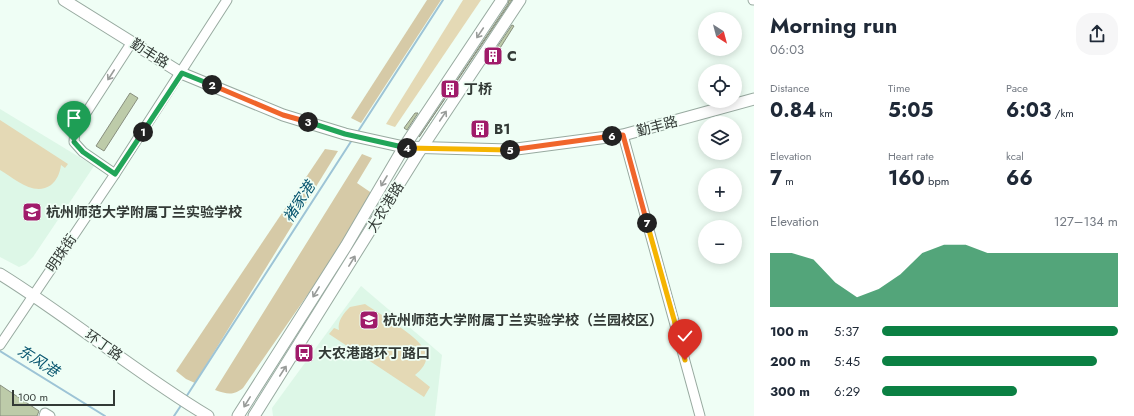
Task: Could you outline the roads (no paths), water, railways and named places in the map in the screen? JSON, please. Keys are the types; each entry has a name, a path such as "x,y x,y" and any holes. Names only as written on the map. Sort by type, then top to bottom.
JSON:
{"main road":[{"name":"勤丰路","path":"64,0 182,73 283,115 345,134 404,147 422,149 509,150 623,135 754,99"},
{"name":"大农港路","path":"238,416 346,246 404,147 502,0"},
{"name":"大农港路","path":"254,416 422,149 520,0"},
{"name":"环丁路","path":"0,274 33,295 178,397 208,416"}],"street":[{"name":"明珠街","path":"2,342 182,73 227,0"},
{"path":"115,174 83,152 74,142 75,130 132,42"},
{"path":"623,135 700,416"},
{"path":"44,416 45,413 50,416"}],"waterway":[{"name":"褚家港","path":"357,133 443,0"},
{"name":"褚家港","path":"186,397 352,140"},
{"name":"东风港","path":"0,351 105,416"},
{"name":"褚家港","path":"174,416 182,404"}],"place":[{"name":"C","path":"493,56"},
{"name":"丁桥","path":"450,89"},
{"name":"B1","path":"480,129"},
{"name":"杭州师范大学附属丁兰实验学校","path":"32,212"},
{"name":"杭州师范大学附属丁兰实验学校（兰园校区）","path":"369,320"},
{"name":"大农港路环丁路口","path":"304,353"}]}
